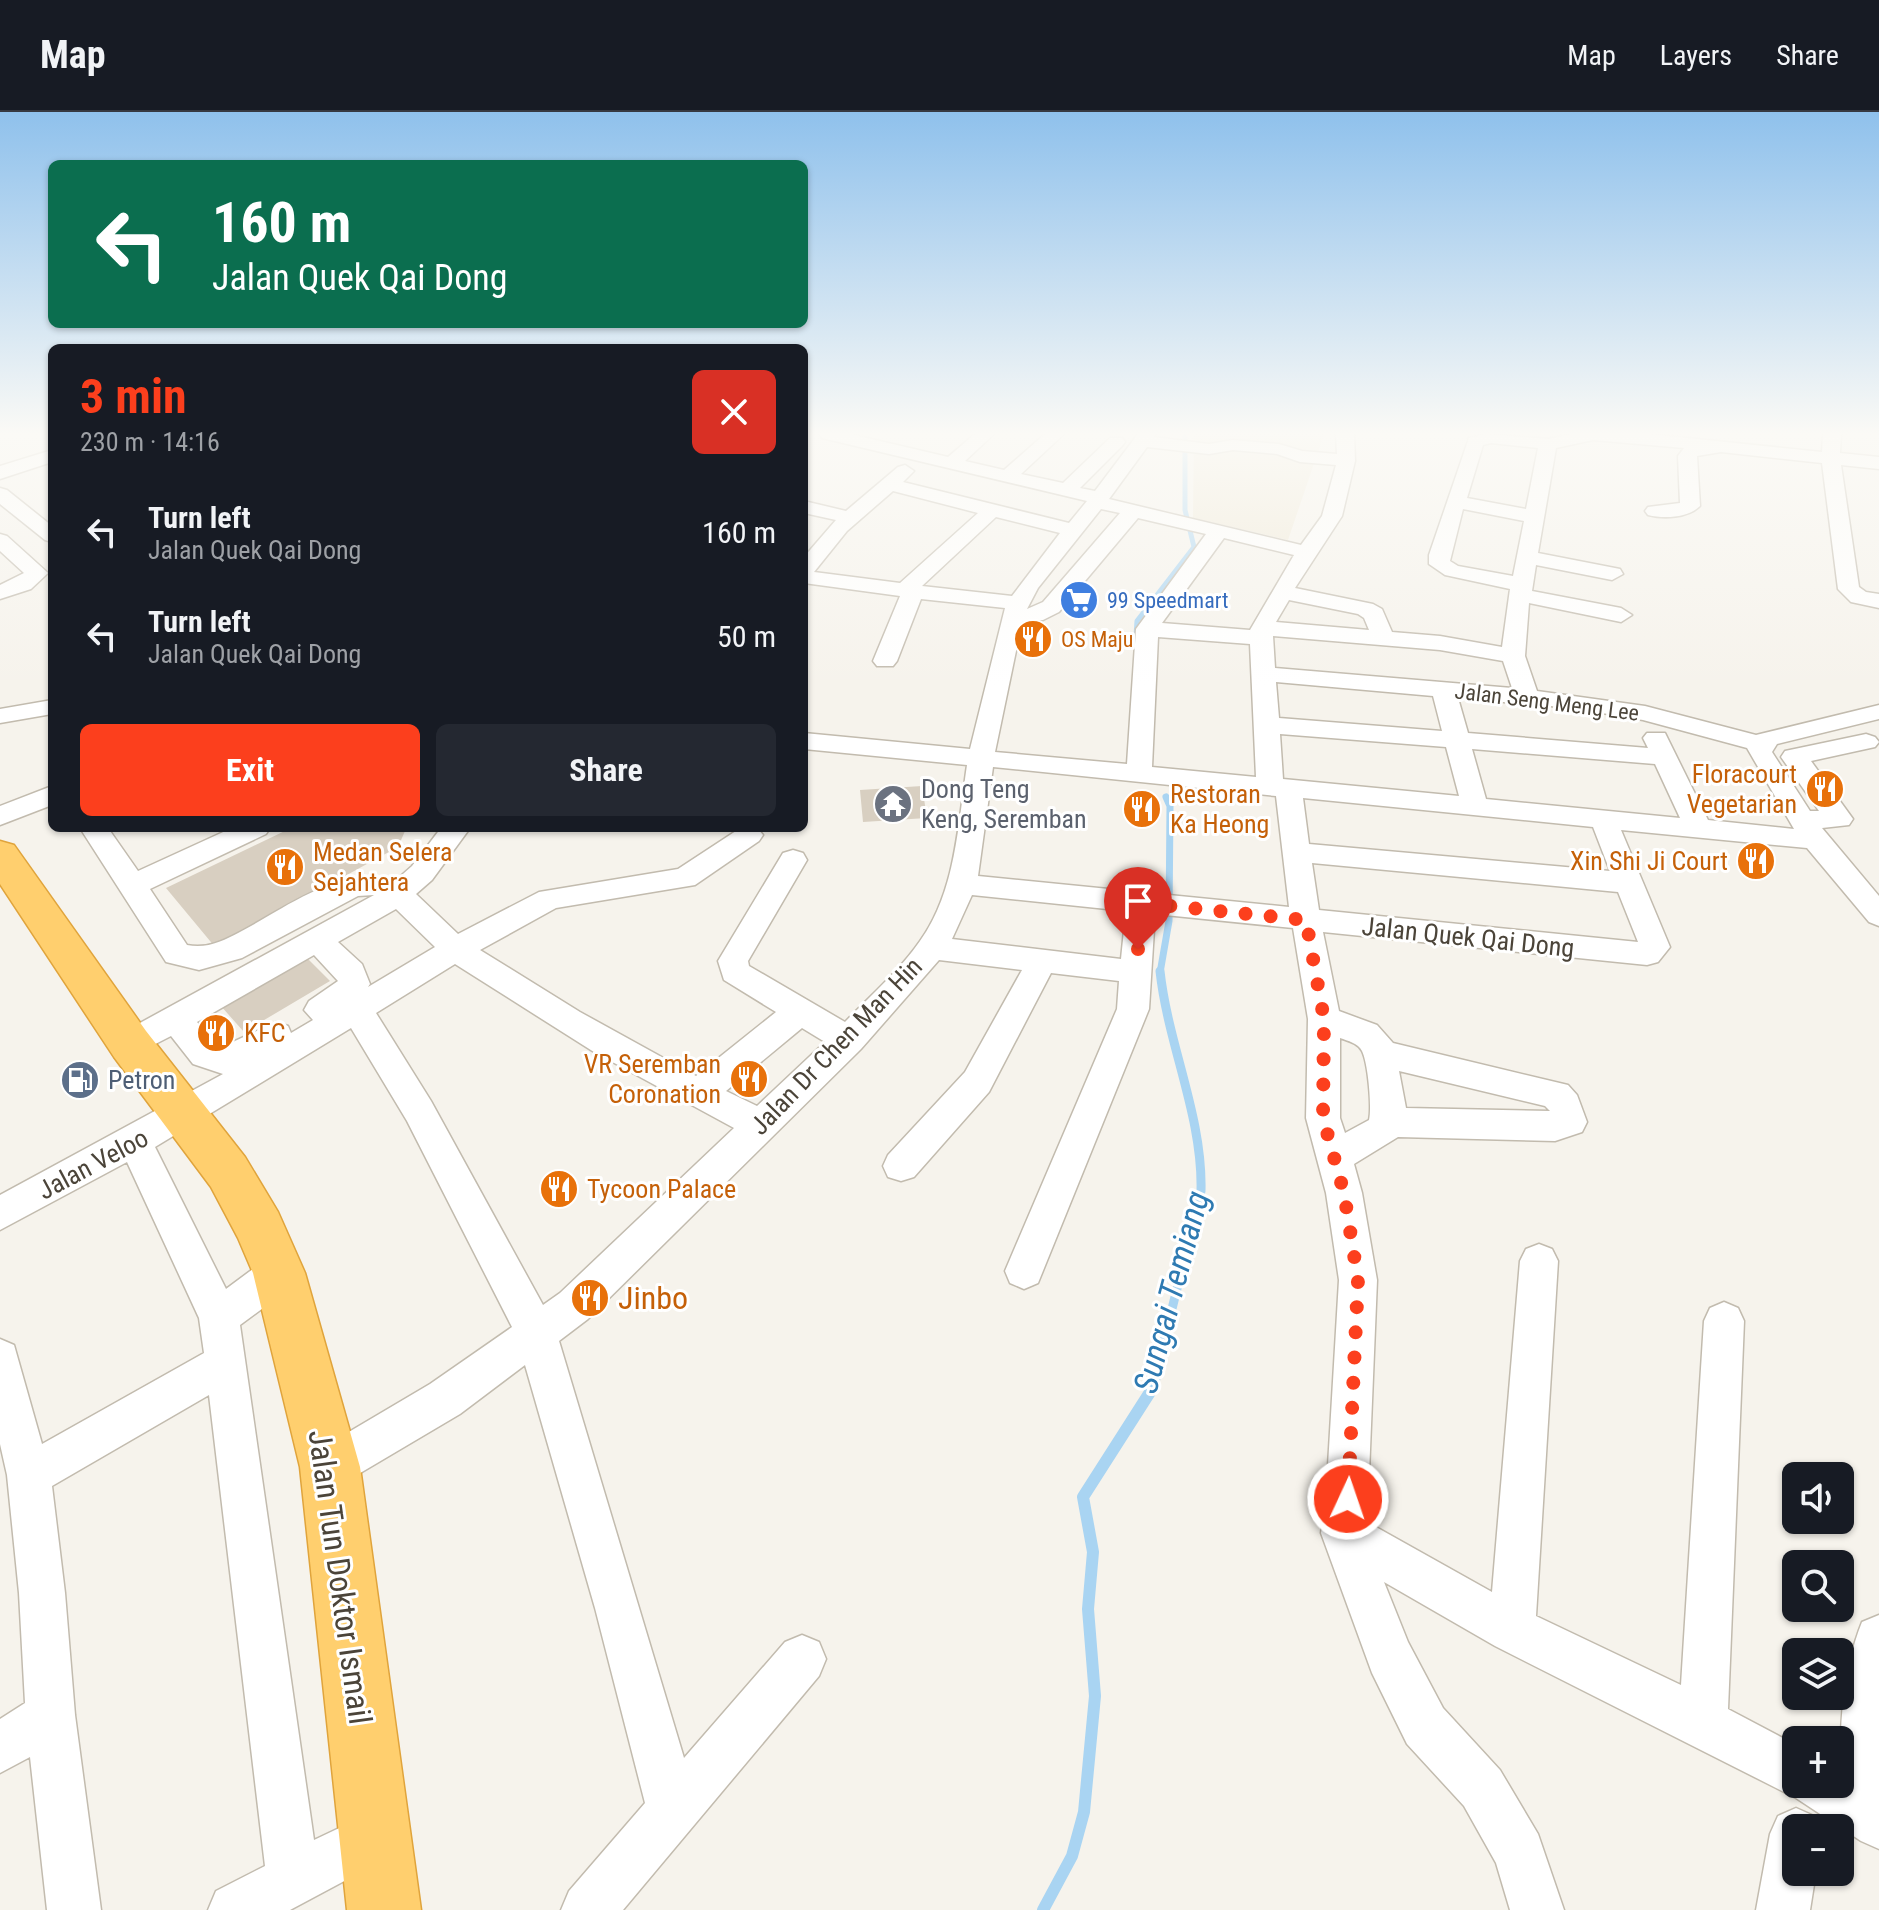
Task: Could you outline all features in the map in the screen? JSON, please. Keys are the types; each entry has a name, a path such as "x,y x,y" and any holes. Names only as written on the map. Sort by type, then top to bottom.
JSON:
{"highway":[{"name":"Jalan Tun Doktor Ismail","path":"5,870 130,1044 186,1113 228,1172 260,1228 279,1273 330,1467 384,1910"}],"street":[{"path":"30,518 48,533"},
{"path":"808,565 850,518"},
{"path":"885,661 910,589 984,518"},
{"path":"1024,518 1072,530"},
{"name":"Jalan Dr Chen Man Hin","path":"330,1467 445,1399 574,1306 849,1040 932,948 956,901 961,884 981,759 1015,609 1082,518"},
{"path":"808,577 910,589 1035,615 1051,607 1127,518"},
{"path":"1162,518 1306,552"},
{"path":"1331,518 1306,552 1261,633 1267,725 1279,788 1297,852 1324,1019 1323,1118 1344,1193 1358,1280 1348,1499 1343,1533 1389,1656 1425,1726 1482,1788 1519,1853 1537,1910"},
{"path":"1450,518 1439,555 1440,564 1452,571 1621,615"},
{"path":"1527,697 1513,656 1535,518"},
{"path":"1839,518 1849,589 1859,597 1879,601"},
{"path":"1139,774 1147,629 1210,529"},
{"path":"0,540 37,573 23,584 0,592"},
{"path":"1527,557 1612,574"},
{"path":"1282,592 1365,609 1374,614 1383,638"},
{"path":"0,611 48,593"},
{"path":"1147,629 1383,638 1440,643 1513,656"},
{"name":"Jalan Seng Meng Lee","path":"1263,674 1527,697 1645,713 1760,744"},
{"path":"1444,690 1475,807"},
{"path":"0,716 48,708"},
{"path":"1879,712 1768,738 1760,744 1759,752 1808,830 1879,915"},
{"path":"1645,713 1698,828"},
{"path":"913,751 959,741 989,720"},
{"path":"1842,720 1873,749"},
{"path":"1267,725 1665,757"},
{"path":"808,741 1698,828 1808,830 1839,819 1794,757 1873,749"},
{"path":"913,751 959,769 976,797"},
{"path":"0,816 48,797"},
{"name":"Jalan Quek Qai Dong","path":"961,884 1647,954 1655,947 1603,819"},
{"path":"102,832 177,954 199,959 231,950 366,881 378,883 397,895 456,949 570,1021 698,1094 760,1124"},
{"path":"133,885 247,832"},
{"path":"130,1044 397,895 422,873 453,832"},
{"name":"Jalan Veloo","path":"0,1213 186,1113 456,949 549,899 685,878 749,835"},
{"path":"1297,852 1629,883"},
{"path":"793,860 733,961 735,972 849,1040"},
{"path":"1024,1271 1133,1009 1147,903"},
{"path":"176,1019 205,1055 224,1061 305,1019 341,998 354,984 351,972 317,940"},
{"path":"932,948 1137,972"},
{"path":"901,1166 977,1082 1042,961"},
{"path":"357,1010 419,1111 536,1332 606,1564 673,1810"},
{"path":"698,1094 800,1011"},
{"path":"1324,1019 1365,1034 1377,1045 1389,1109 1384,1129 1334,1157"},
{"path":"1378,1053 1556,1095 1565,1105 1570,1122 1555,1126 1386,1122"},
{"path":"135,1141 219,1317 293,1880"},
{"path":"1512,1629 1539,1261"},
{"path":"219,1317 279,1273"},
{"path":"1703,1722 1724,1321"},
{"path":"0,1359 29,1475 42,1593 50,1715 74,1910"},
{"path":"29,1475 227,1362"},
{"path":"1343,1533 1512,1629 1703,1722 1782,1765"},
{"path":"1849,1804 1879,1639"},
{"path":"588,1910 802,1659"},
{"path":"0,1748 50,1715"},
{"path":"235,1910 375,1837"},
{"path":"1783,1910 1787,1886"}],"shaded area":[{"path":"1193,518 1296,518 1288,540"}],"building":[{"name":"Dong Teng Keng, Seremban","path":"922,786 927,818 863,822 860,790"},
{"name":"Medan Selera Sejahtera","path":"283,832 405,832 398,847 215,947 166,888"},
{"path":"305,956 330,981 244,1032 220,1005"}],"waterway":[{"name":"Sungai Temiang","path":"1136,636 1137,621 1194,547 1187,518"},
{"name":"Sungai Temiang","path":"1160,972 1169,921 1170,806 1166,797"},
{"name":"Sungai Temiang","path":"1155,1378 1201,1191 1197,1136 1160,972"},
{"name":"Sungai Temiang","path":"1043,1910 1072,1856 1084,1812 1095,1696 1088,1609 1093,1552 1083,1497 1152,1389 1155,1376"}],"place":[{"name":"99 Speedmart","path":"1079,600"},
{"name":"OS Maju","path":"1033,639"},
{"name":"Floracourt Vegetarian","path":"1825,789"},
{"name":"Dong Teng Keng, Seremban","path":"893,804"},
{"name":"Restoran Ka Heong","path":"1142,809"},
{"name":"Xin Shi Ji Court","path":"1756,861"},
{"name":"Medan Selera Sejahtera","path":"285,867"},
{"name":"KFC","path":"216,1033"},
{"name":"VR Seremban Coronation","path":"749,1079"},
{"name":"Petron","path":"80,1080"},
{"name":"Tycoon Palace","path":"559,1189"},
{"name":"Jinbo","path":"590,1298"}],"route":[{"path":"1138,949 1141,903 1306,920 1324,1019 1323,1118 1344,1193 1358,1280 1348,1499"}]}
